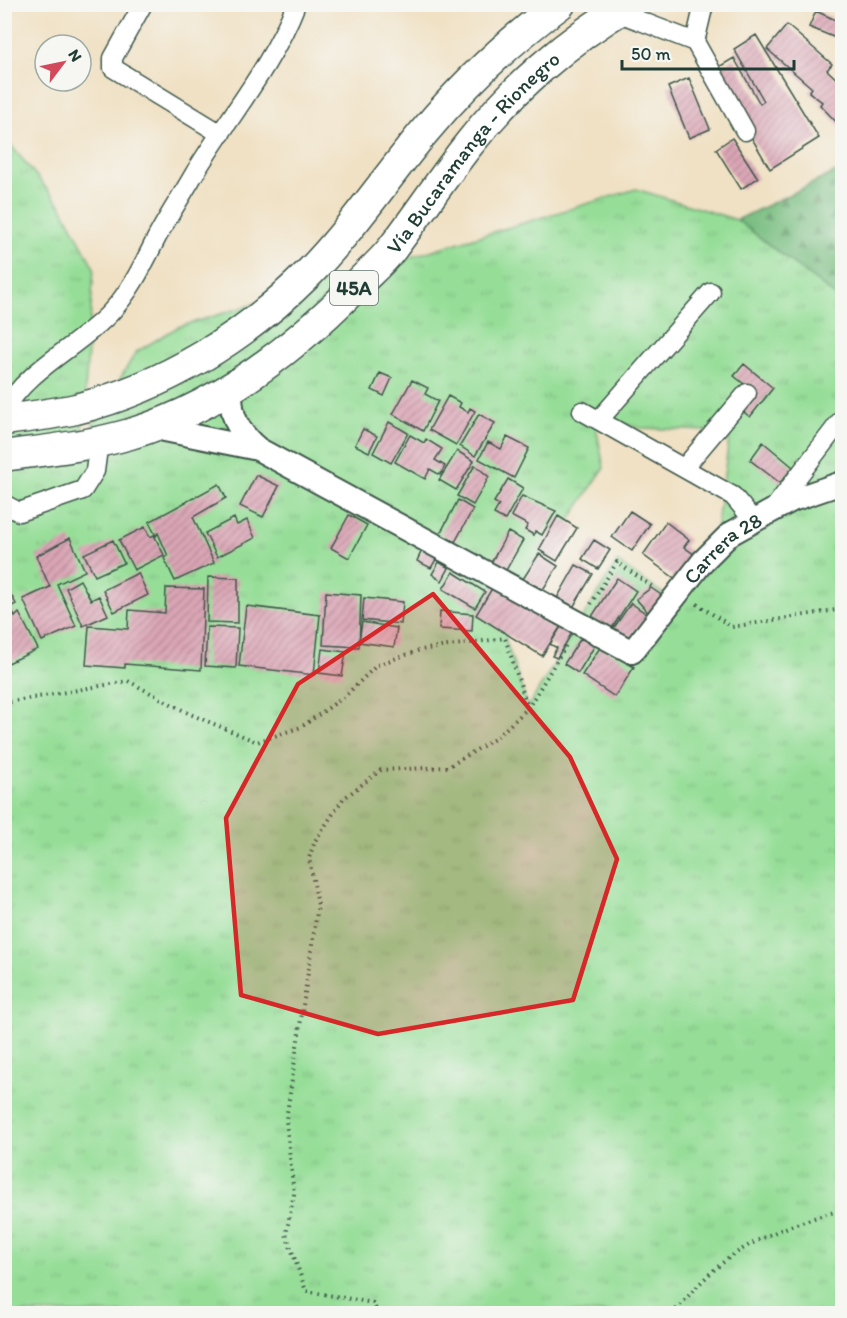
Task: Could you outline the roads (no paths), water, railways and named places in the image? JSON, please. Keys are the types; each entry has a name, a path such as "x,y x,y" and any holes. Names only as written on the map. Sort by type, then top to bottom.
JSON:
{"highway":[{"name":"Vía Bucaramanga - Rionegro","path":"4,420 91,405 171,374 225,344 256,321 310,272 426,130 469,82 530,26 560,4"},
{"name":"Vía Bucaramanga - Rionegro","path":"4,456 99,441 150,427 189,411 231,389 332,311 389,252 470,142 512,96 564,49 623,8"}],"street":[{"path":"143,4 113,58 113,68 221,134"},
{"path":"4,411 14,393 92,331 112,311 142,270 161,231 285,35 296,4"},
{"path":"695,42 704,4"},
{"path":"623,8 695,42 745,132"},
{"path":"599,420 711,292"},
{"path":"231,389 230,406 235,423 245,438 258,449"},
{"path":"684,468 747,393"},
{"path":"582,411 733,496 763,516 843,419"},
{"path":"150,427 258,449"},
{"path":"4,504 19,512 83,490 95,471 99,441"},
{"name":"Carrera 28","path":"258,449 632,652 674,602 703,561 730,534 792,500 843,483"}]}
